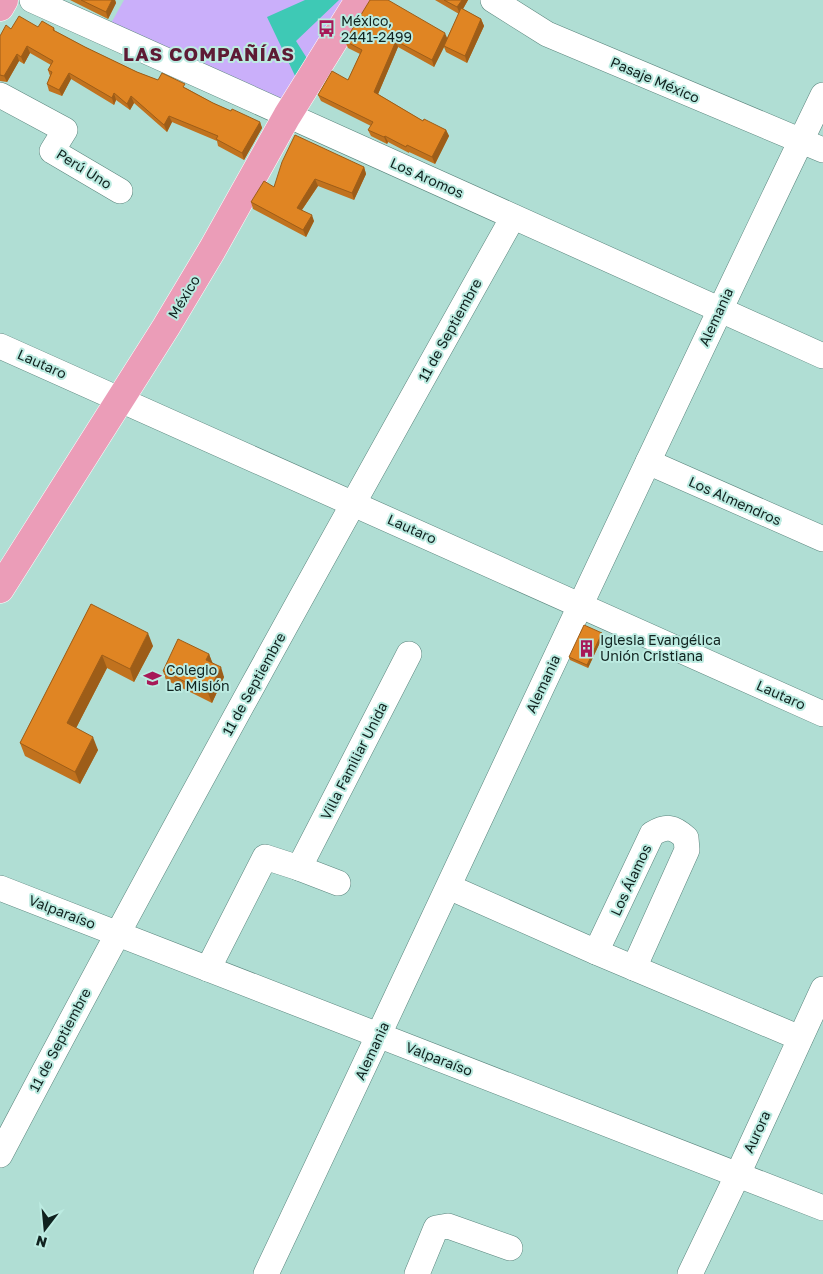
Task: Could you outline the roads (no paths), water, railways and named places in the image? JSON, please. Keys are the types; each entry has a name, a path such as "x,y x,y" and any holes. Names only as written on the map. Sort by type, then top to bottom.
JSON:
{"main road":[{"path":"0,7 4,0"},
{"name":"México","path":"2,581 121,398 212,250 287,116 359,0"}],"street":[{"name":"Los Aromos","path":"32,0 823,356"},
{"name":"Pasaje México","path":"493,0 547,34 812,146"},
{"name":"Perú Uno","path":"0,95 65,130 52,151 120,191"},
{"name":"Alemania","path":"266,1274 720,309 812,146 823,95"},
{"name":"11 de Septiembre","path":"0,1155 117,934 352,503 513,217"},
{"name":"Lautaro","path":"0,346 121,398 823,714"},
{"name":"Los Almendros","path":"648,462 823,539"},
{"name":"Villa Familiar Unida","path":"299,868 410,654"},
{"name":"Los Álamos","path":"596,952 652,834 661,829 676,830 686,838 687,850 634,968"},
{"path":"208,969 265,857 338,882"},
{"path":"449,887 596,952 800,1038"},
{"name":"Valparaíso","path":"0,888 823,1208"},
{"name":"Aurora","path":"690,1274 823,988"},
{"path":"417,1274 436,1228 442,1226 448,1226 510,1248"}],"place":[{"name":"México, 2441-2499","path":"327,29"},
{"name":"Iglesia Evangélica Unión Cristiana","path":"586,648"},
{"name":"Colegio La Misión","path":"152,678"}],"district":[{"name":"LAS COMPAÑÍAS","path":"209,54"}]}
